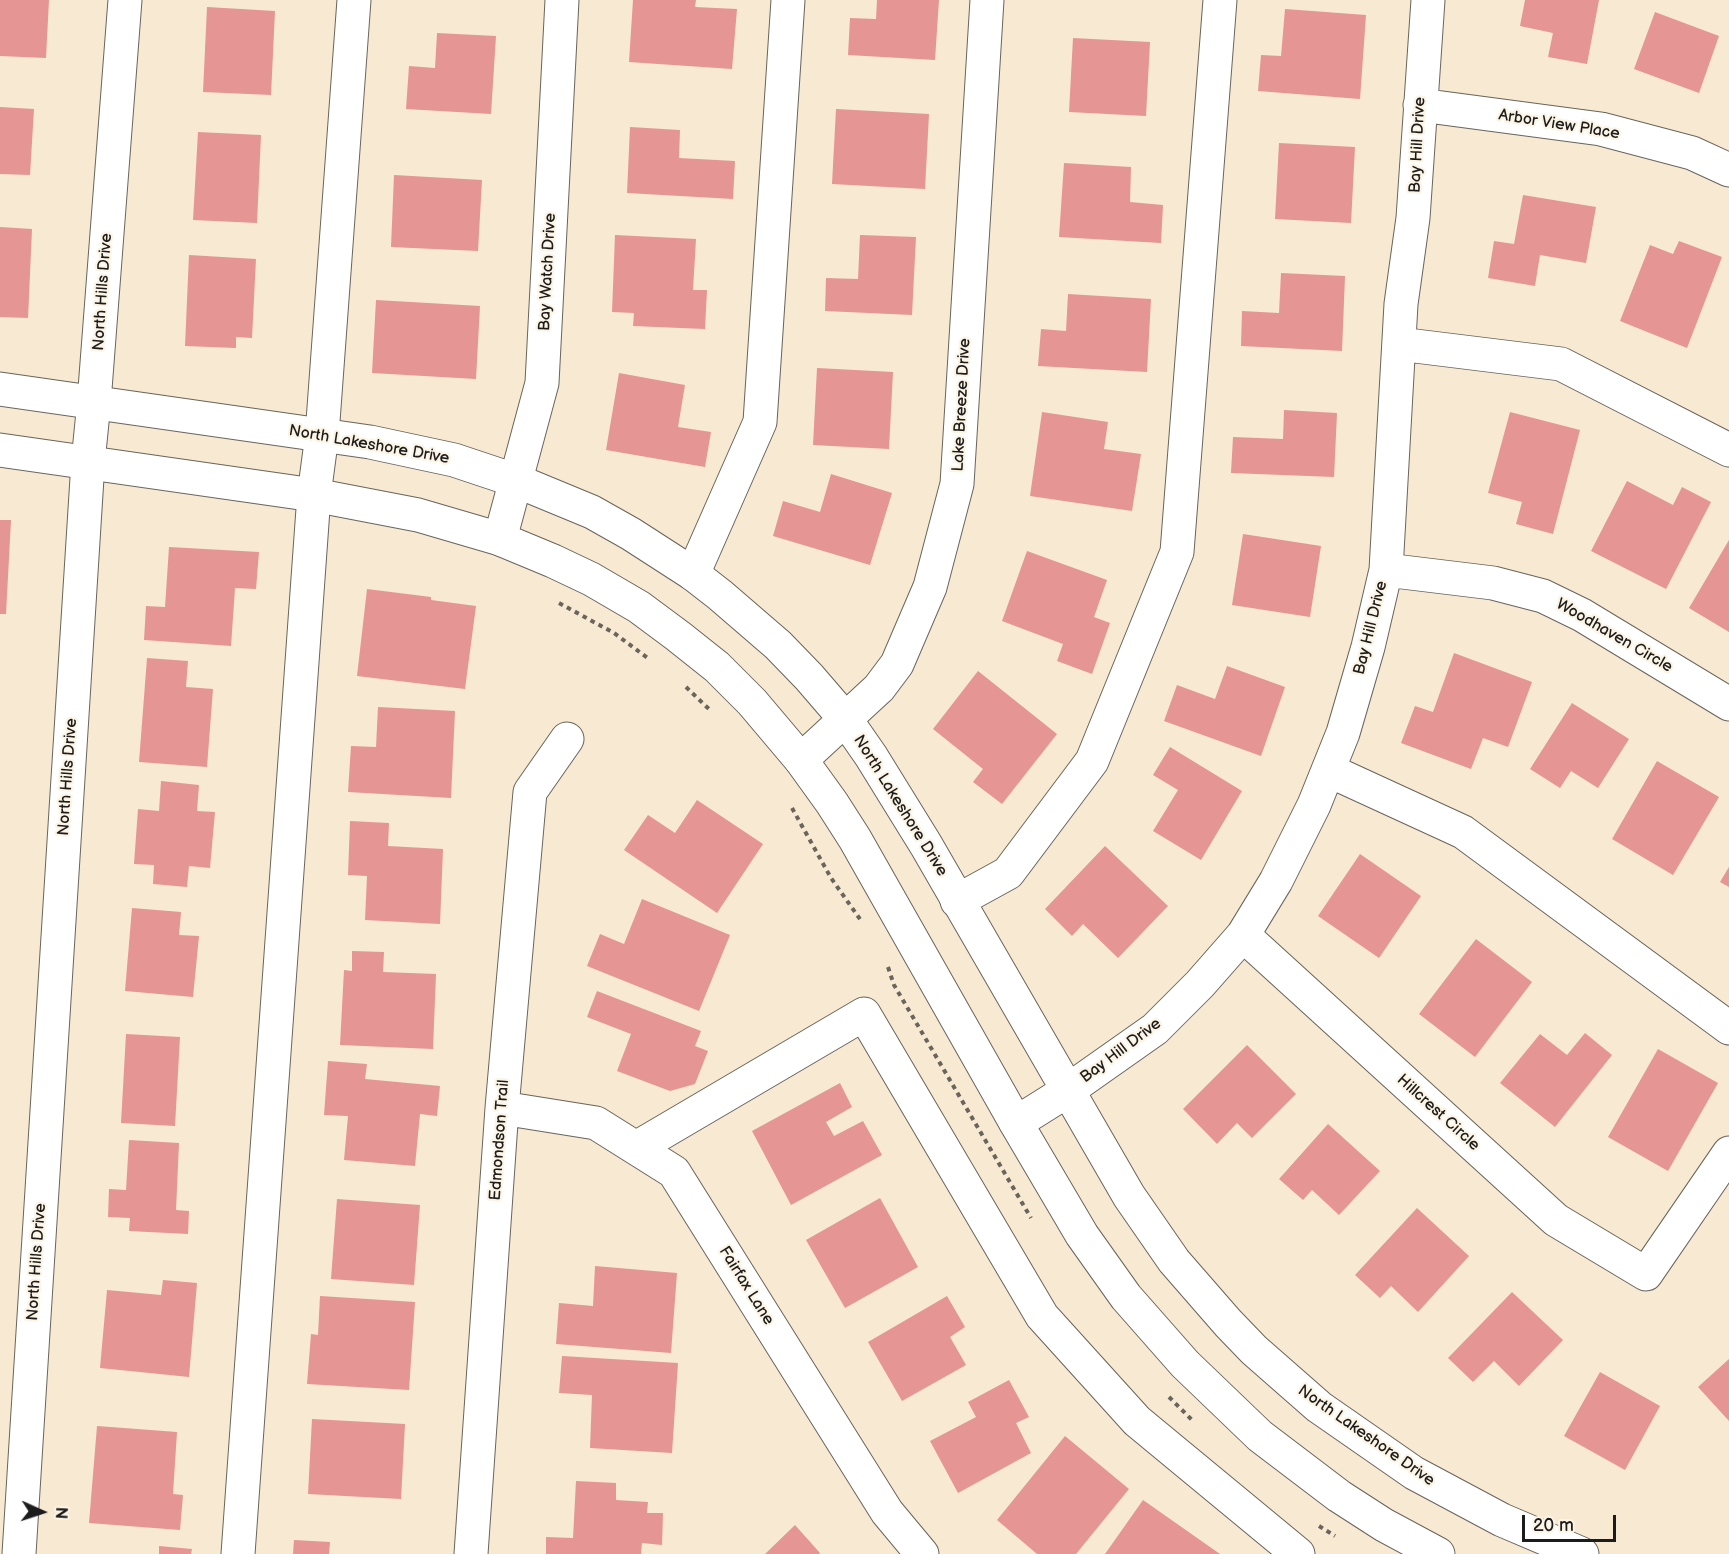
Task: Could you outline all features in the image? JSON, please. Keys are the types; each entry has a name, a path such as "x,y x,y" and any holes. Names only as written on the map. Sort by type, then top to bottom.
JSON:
{"street":[{"name":"North Hills Drive","path":"19,1554 88,462 125,0"},
{"path":"238,1554 314,495 322,435 354,0"},
{"name":"Bay Watch Drive","path":"500,539 542,383 562,0"},
{"path":"693,574 760,422 788,0"},
{"name":"Lake Breeze Drive","path":"801,760 879,688 897,664 930,587 957,484 987,0"},
{"path":"957,901 1008,873 1092,761 1177,552 1220,0"},
{"name":"Bay Hill Drive","path":"1016,1123 1067,1091 1155,1029 1200,984 1243,935 1276,880 1314,805 1343,733 1368,647 1386,570 1401,304 1413,218 1428,0"},
{"name":"Arbor View Place","path":"1420,105 1601,129 1692,153 1729,170"},
{"path":"1399,344 1561,364 1729,450"},
{"name":"North Lakeshore Drive","path":"0,389 322,435 413,451 476,467 592,512 693,574 778,645 846,720 926,845 1111,1167 1154,1234 1201,1292 1254,1350 1319,1407 1414,1473 1502,1520 1567,1551"},
{"path":"0,450 314,495 418,515 500,539 591,579 639,607 717,667 752,702 801,760 855,839 1016,1123 1101,1264 1126,1297 1185,1364 1229,1408 1302,1469 1384,1525 1438,1554"},
{"name":"Woodhaven Circle","path":"1386,570 1493,583 1543,596 1582,615 1729,704"},
{"name":"Edmondson Trail","path":"471,1554 502,1108 530,792 567,738"},
{"path":"1328,770 1463,832 1729,1029"},
{"name":"Hillcrest Circle","path":"1243,935 1556,1220 1646,1274 1729,1153"},
{"path":"636,1148 864,1014 1042,1316 1137,1421 1298,1554"},
{"name":"Fairfax Lane","path":"502,1108 596,1123 674,1172 886,1512 922,1554"}],"building":[{"path":"0,0 49,0 46,58 0,56"},
{"path":"633,0 696,0 695,7 737,9 732,69 629,62"},
{"path":"877,0 939,0 935,60 848,55 850,18 876,19"},
{"path":"1525,0 1599,0 1587,64 1548,57 1553,33 1520,26"},
{"path":"207,7 275,11 271,95 203,92"},
{"path":"1285,9 1366,15 1360,99 1258,91 1261,55 1281,56"},
{"path":"1655,12 1719,36 1699,93 1634,69"},
{"path":"437,33 496,36 491,114 406,109 409,66 435,68"},
{"path":"1073,38 1150,42 1146,116 1069,112"},
{"path":"0,107 34,109 30,175 0,174"},
{"path":"836,109 929,114 925,189 832,184"},
{"path":"630,127 680,130 679,158 735,161 733,199 627,193"},
{"path":"198,132 261,135 257,223 193,220"},
{"path":"1279,143 1355,147 1351,223 1275,219"},
{"path":"1064,163 1131,167 1130,202 1163,205 1161,243 1059,237"},
{"path":"394,175 482,180 478,251 391,247"},
{"path":"1523,195 1596,207 1586,263 1540,255 1535,286 1488,278 1494,241 1514,244"},
{"path":"0,227 32,229 28,318 0,317"},
{"path":"615,235 696,239 693,290 707,290 705,329 633,326 634,313 612,312"},
{"path":"860,235 916,237 912,315 825,311 826,278 858,279"},
{"path":"1679,241 1722,257 1687,348 1620,321 1650,245 1673,254"},
{"path":"189,255 256,259 252,338 236,337 236,348 185,346"},
{"path":"1281,273 1345,276 1342,351 1241,346 1242,311 1279,313"},
{"path":"1068,294 1151,299 1147,372 1038,366 1041,329 1066,331"},
{"path":"376,300 480,306 476,379 372,373"},
{"path":"817,368 893,372 889,449 813,445"},
{"path":"619,373 685,385 678,427 711,432 705,467 606,450"},
{"path":"1284,410 1337,413 1334,477 1231,473 1233,437 1283,439"},
{"path":"1042,412 1108,422 1104,449 1141,454 1132,511 1030,496"},
{"path":"1510,412 1580,430 1553,534 1516,524 1522,502 1488,493"},
{"path":"831,474 892,493 870,565 773,536 783,501 820,512"},
{"path":"1627,481 1673,505 1682,487 1711,502 1666,589 1591,551"},
{"path":"0,520 11,520 6,614 0,614"},
{"path":"1243,534 1321,546 1310,617 1232,605"},
{"path":"1729,540 1729,632 1689,608"},
{"path":"169,547 259,552 256,589 235,588 231,646 144,640 146,606 165,607"},
{"path":"1027,551 1107,580 1094,617 1110,623 1092,674 1057,661 1063,644 1002,621"},
{"path":"367,589 431,597 431,600 476,606 465,689 357,676"},
{"path":"1454,653 1532,682 1508,747 1483,738 1471,769 1401,743 1415,706 1433,712"},
{"path":"147,658 188,661 186,687 213,689 207,767 139,762"},
{"path":"1227,666 1285,687 1261,756 1164,721 1177,685 1215,699"},
{"path":"978,671 1057,734 1002,804 973,782 983,769 933,729"},
{"path":"1572,703 1629,739 1598,788 1571,771 1560,788 1530,769"},
{"path":"378,707 455,711 451,798 348,792 351,746 376,747"},
{"path":"1170,747 1242,791 1201,860 1153,831 1178,790 1153,775"},
{"path":"1657,761 1719,797 1673,875 1612,839"},
{"path":"161,781 199,785 197,811 215,812 210,868 189,866 187,887 153,884 154,865 134,864 138,809 159,811"},
{"path":"697,800 763,844 717,913 624,850 648,815 675,833"},
{"path":"350,821 389,823 388,846 443,849 440,924 365,920 367,876 348,875"},
{"path":"1105,846 1168,906 1118,958 1083,924 1072,936 1045,909"},
{"path":"1360,854 1421,896 1379,958 1318,916"},
{"path":"1729,867 1729,887 1720,882"},
{"path":"642,899 730,935 699,1011 587,966 600,934 624,944"},
{"path":"132,908 181,912 179,935 199,936 193,997 125,991"},
{"path":"1476,939 1532,982 1475,1057 1419,1014"},
{"path":"352,951 384,952 383,972 436,974 433,1049 340,1045 344,970 352,971"},
{"path":"597,991 701,1031 695,1046 708,1051 695,1084 670,1091 617,1071 631,1034 587,1017"},
{"path":"1585,1033 1612,1055 1555,1127 1500,1083 1540,1034 1567,1055"},
{"path":"126,1034 180,1037 175,1126 121,1123"},
{"path":"1247,1045 1296,1094 1252,1138 1237,1123 1217,1144 1183,1109"},
{"path":"1658,1049 1718,1083 1668,1171 1608,1137"},
{"path":"328,1061 367,1064 365,1079 440,1086 437,1116 420,1114 415,1166 344,1160 348,1116 324,1115"},
{"path":"840,1083 852,1107 826,1122 834,1136 863,1121 882,1155 791,1205 752,1131"},
{"path":"1328,1124 1380,1171 1339,1215 1312,1190 1303,1200 1279,1179"},
{"path":"129,1140 179,1143 176,1210 189,1211 188,1234 129,1231 130,1218 108,1217 109,1189 126,1190"},
{"path":"880,1198 918,1267 845,1308 806,1240"},
{"path":"337,1199 420,1205 414,1285 331,1279"},
{"path":"1417,1208 1469,1256 1418,1312 1391,1286 1380,1298 1355,1275"},
{"path":"595,1266 677,1273 671,1353 556,1344 559,1303 593,1306"},
{"path":"163,1280 197,1283 189,1377 100,1368 107,1290 161,1295"},
{"path":"1512,1292 1563,1340 1519,1386 1494,1361 1473,1382 1448,1358"},
{"path":"320,1296 415,1302 409,1390 307,1384 311,1334 318,1335"},
{"path":"947,1296 965,1327 950,1337 966,1365 902,1401 868,1342"},
{"path":"562,1356 678,1363 672,1453 590,1448 592,1395 559,1393"},
{"path":"1729,1359 1729,1421 1698,1387"},
{"path":"1600,1372 1660,1406 1625,1470 1564,1436"},
{"path":"1009,1380 1029,1417 1016,1423 1031,1453 958,1493 930,1441 976,1417 968,1402"},
{"path":"312,1419 405,1424 401,1499 308,1494"},
{"path":"97,1426 177,1432 173,1494 183,1495 180,1530 89,1523"},
{"path":"1065,1436 1129,1489 1076,1554 1037,1554 997,1520"},
{"path":"576,1481 616,1483 616,1500 648,1502 647,1513 663,1513 662,1545 642,1543 641,1554 546,1554 546,1537 573,1538"},
{"path":"1143,1500 1220,1554 1105,1554"},
{"path":"795,1525 819,1554 765,1554"},
{"path":"294,1540 330,1542 329,1554 293,1554"},
{"path":"159,1546 192,1549 191,1554 159,1554"}]}
